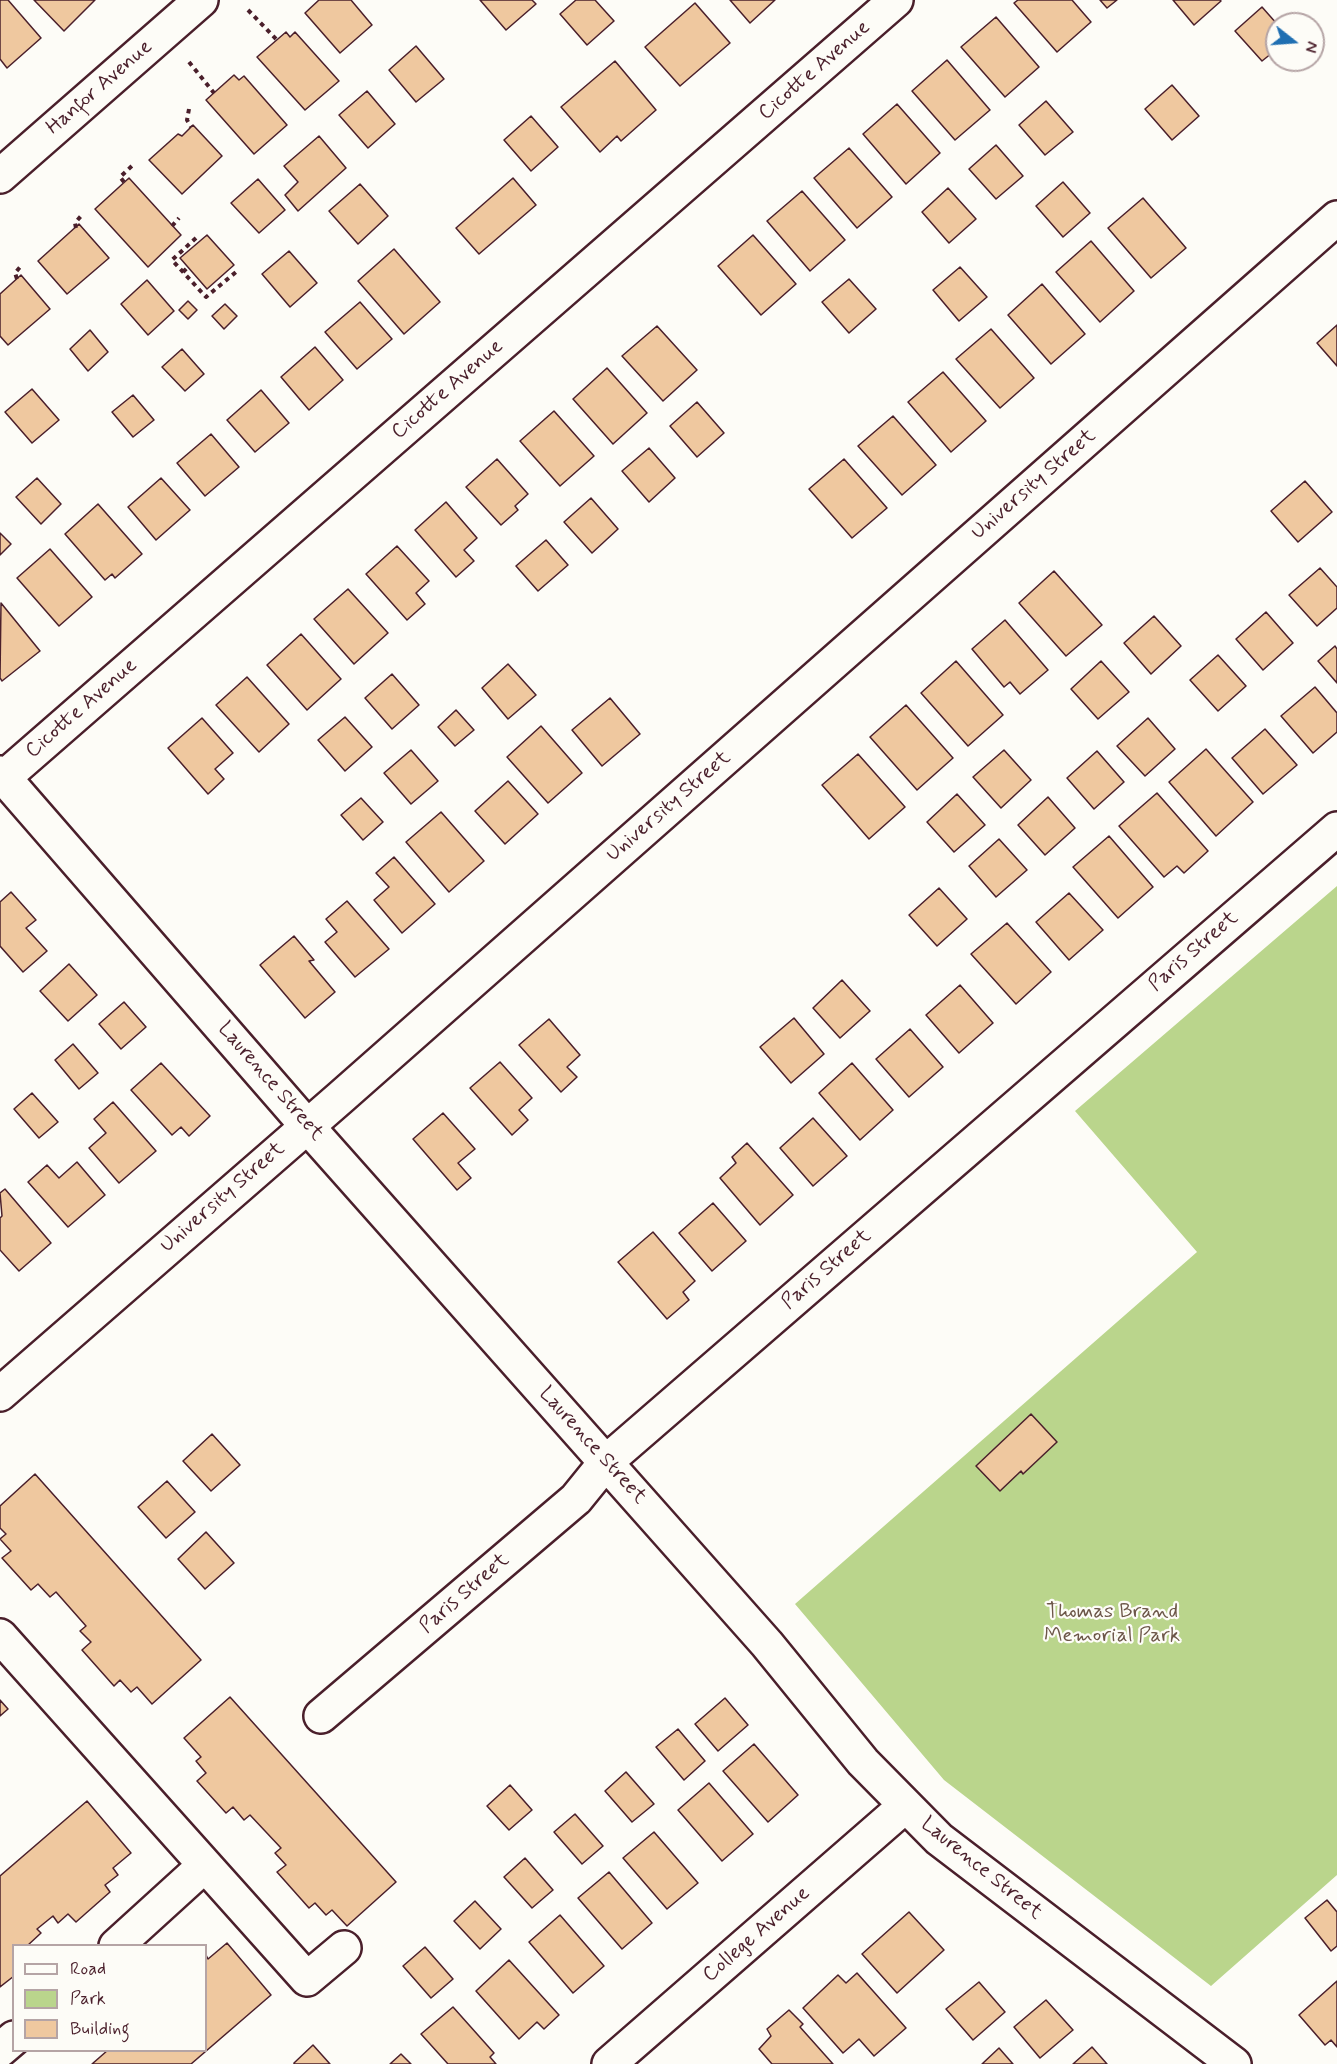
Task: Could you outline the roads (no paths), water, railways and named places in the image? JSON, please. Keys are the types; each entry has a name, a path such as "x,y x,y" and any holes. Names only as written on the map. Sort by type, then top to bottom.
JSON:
{"street":[{"name":"Hanfor Avenue","path":"0,176 201,0"},
{"name":"Cicotte Avenue","path":"1,777 896,0"},
{"name":"University Street","path":"0,1394 1337,218"},
{"name":"Laurence Street","path":"1,777 767,1644 863,1762 905,1806 939,1839 1234,2064"},
{"name":"Paris Street","path":"321,1716 576,1499 606,1462 1337,829"},
{"path":"0,1636 307,1979 344,1948"},
{"name":"College Avenue","path":"609,2064 905,1806"},
{"path":"118,1944 205,1865"},
{"path":"0,2050 12,2040"}],"park label":[{"name":"Thomas Brand Memorial Park","path":"1112,1625"}]}
